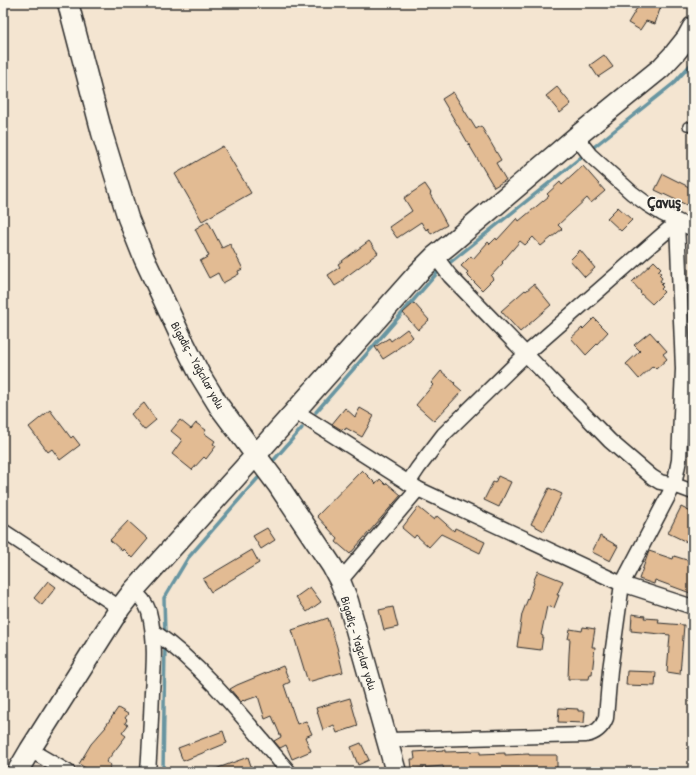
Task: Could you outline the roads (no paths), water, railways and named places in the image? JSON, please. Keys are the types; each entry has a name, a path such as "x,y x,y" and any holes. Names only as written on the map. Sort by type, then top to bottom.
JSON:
{"street":[{"name":"Bigadiç - Yağcılar yolu","path":"68,3 102,133 126,211 144,258 200,375 219,406 282,492 332,566 340,581 353,619 396,772"},
{"path":"17,772 120,608 133,591 413,279 582,145 676,53 693,27"},
{"path":"582,145 632,193 677,222 693,229"},
{"path":"340,581 413,486 444,434 526,354 677,222"},
{"path":"388,740 586,736 594,734 603,724 606,718 610,670 622,584 674,485 679,460 688,369 677,222"},
{"path":"437,259 450,276 610,441 646,473 660,482 693,492"},
{"path":"295,411 413,486 622,584 693,607"},
{"path":"3,531 120,608"},
{"path":"133,591 142,598 146,605 157,634 148,772"},
{"path":"157,634 179,651 218,688 289,772"},
{"path":"30,750 68,772"}],"waterway":[{"path":"590,150 674,83 693,62"},
{"path":"447,265 585,154"},
{"path":"316,412 442,269"},
{"path":"273,461 302,428"},
{"path":"165,635 164,598 188,558 258,478"},
{"path":"163,772 165,645"}],"district":[{"name":"Çavuş","path":"664,202"}]}
